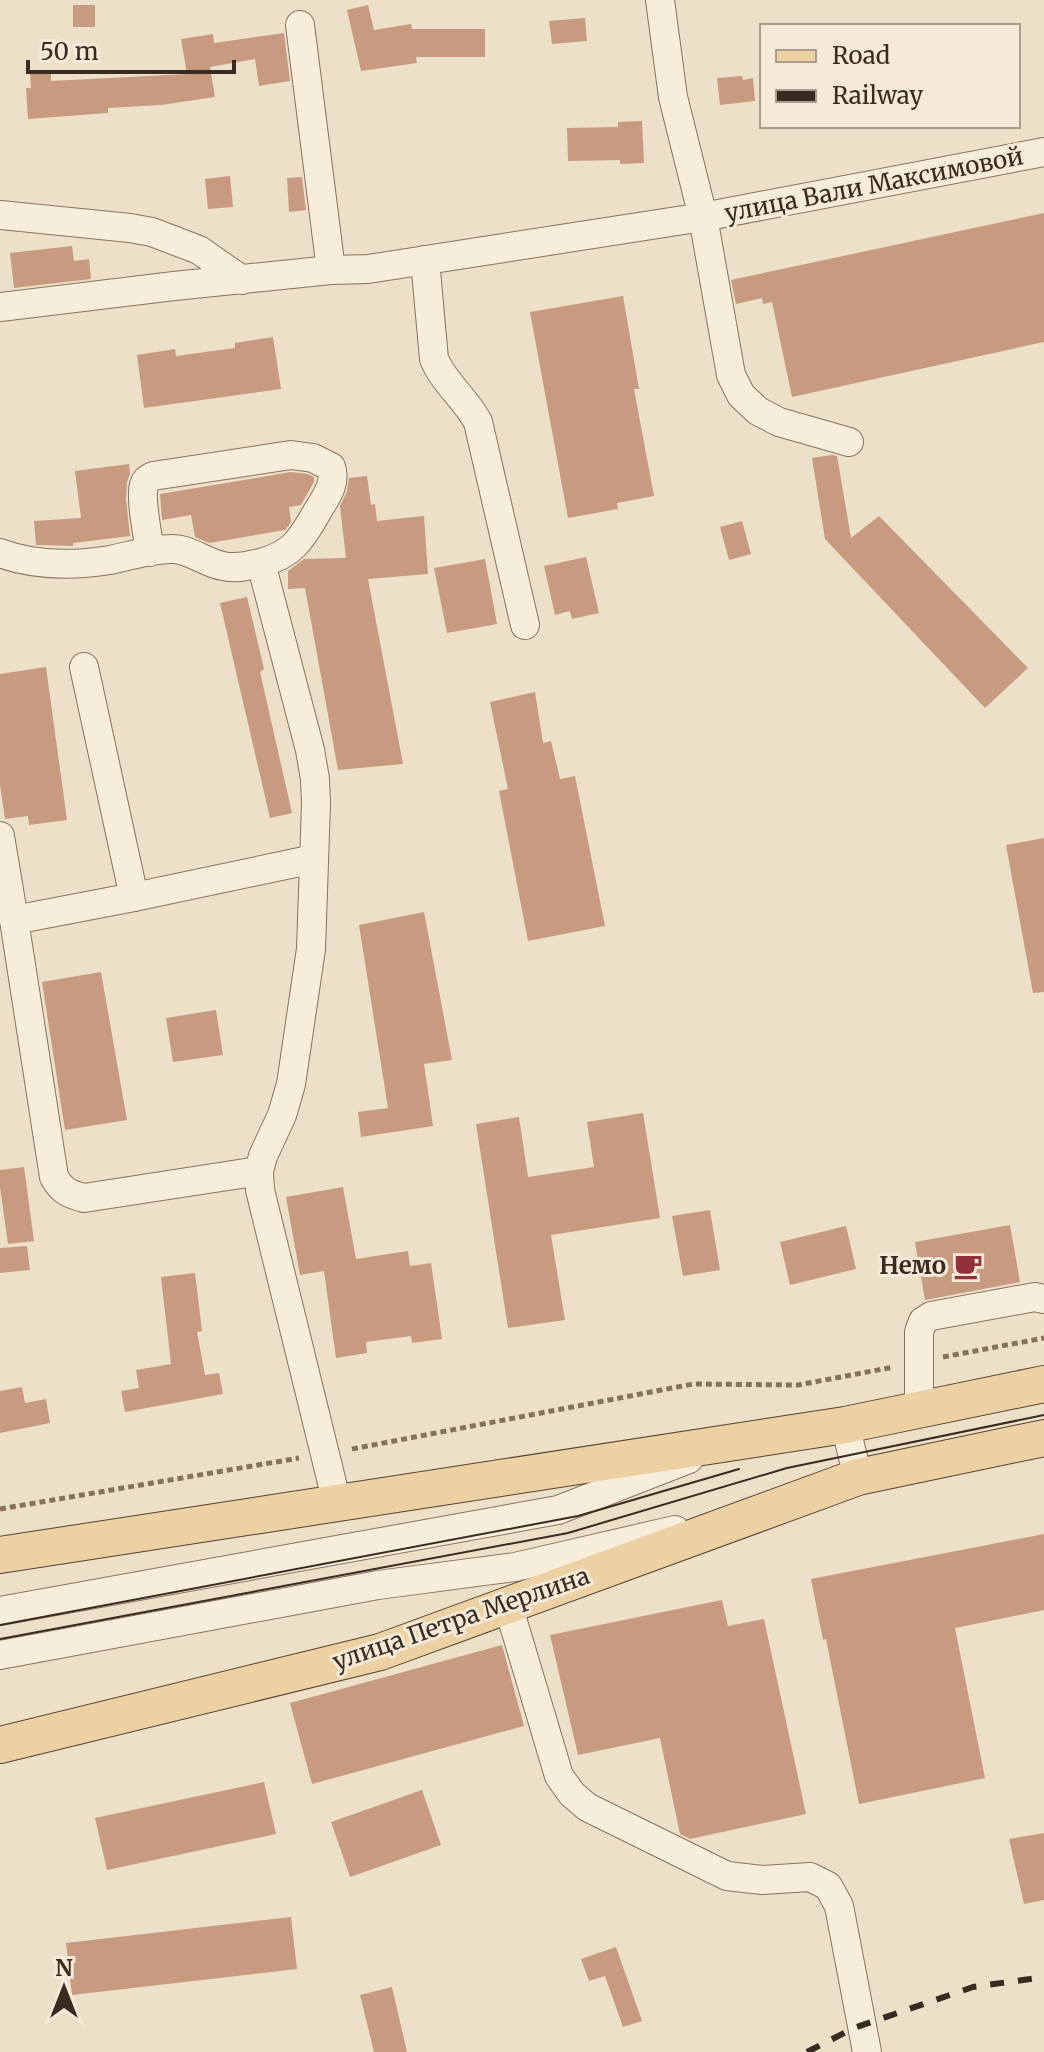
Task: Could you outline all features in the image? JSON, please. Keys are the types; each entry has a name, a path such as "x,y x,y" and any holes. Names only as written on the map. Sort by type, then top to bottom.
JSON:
{"main road":[{"path":"0,1555 845,1425 1044,1384"},
{"name":"улица Петра Мерлина","path":"0,1745 380,1652 858,1477 1044,1438"}],"street":[{"path":"660,0 673,97 703,217 731,375 741,395 758,411 779,422 849,442"},
{"path":"300,25 331,270"},
{"name":"улица Вали Максимовой","path":"0,307 331,270 368,269 703,217 1044,152"},
{"path":"0,215 152,232 199,250 242,280"},
{"path":"425,260 434,359 478,422 525,625"},
{"path":"0,553 33,563 55,563 108,560 175,548 223,566 261,563 283,556 304,534 331,489 334,474 331,467 313,458 291,455 153,476 147,479 143,495 150,552"},
{"path":"261,563 315,779 311,949 291,1084 263,1156 259,1171 260,1190 337,1503"},
{"path":"84,667 134,897"},
{"path":"0,836 54,1177 60,1188 84,1198 259,1171"},
{"path":"14,920 314,859"},
{"path":"919,1410 919,1332 923,1321 931,1316 1035,1297 1044,1299"},
{"path":"845,1425 858,1477"},
{"path":"0,1611 558,1510 733,1442"},
{"name":"улица Петра Мерлина","path":"0,1655 378,1585 515,1567 776,1506"},
{"path":"508,1605 559,1776 572,1794 587,1807 727,1876 762,1880 810,1877 828,1886 839,1906 867,2052"}],"path":[{"path":"0,1509 325,1454 693,1384 798,1385 1044,1338"}],"building":[{"path":"73,5 95,5 95,27 73,27"},
{"path":"368,5 374,30 411,24 412,29 485,29 485,57 416,57 417,63 361,71 347,10"},
{"path":"585,18 587,41 552,44 549,21"},
{"path":"284,33 290,81 259,86 255,59 210,67 215,97 161,105 108,108 108,113 28,119 26,88 31,88 30,73 51,71 51,81 187,74 181,39 213,34 214,43"},
{"path":"742,76 743,80 753,78 755,101 720,105 717,78"},
{"path":"642,121 644,163 568,161 567,128 618,127 618,122"},
{"path":"230,176 233,207 208,209 205,179"},
{"path":"302,177 306,210 289,212 287,178"},
{"path":"1044,213 1044,342 792,397 772,302 763,304 762,298 736,304 731,280"},
{"path":"72,246 74,261 89,259 91,279 14,288 10,253"},
{"path":"623,296 639,389 634,389 654,496 617,503 618,509 568,518 530,312"},
{"path":"273,337 281,389 144,408 137,355 175,349 176,356 235,348 235,343"},
{"path":"837,456 851,538 879,516 1028,668 985,708 825,539 812,458"},
{"path":"129,464 126,499 130,536 73,543 73,546 36,545 34,521 81,518 75,471"},
{"path":"291,472 308,474 314,477 314,482 301,505 289,507 291,522 285,530 209,543 195,537 191,515 162,520 160,494"},
{"path":"367,476 377,521 424,516 428,574 368,579 403,764 338,770 305,588 288,589 288,571 304,559 346,558 340,506 349,478"},
{"path":"742,521 751,554 729,560 720,527"},
{"path":"586,557 599,613 572,619 570,611 555,615 544,566"},
{"path":"485,559 497,624 447,633 434,568"},
{"path":"247,597 264,669 260,672 292,813 270,818 220,603"},
{"path":"46,667 67,820 29,825 28,816 5,819 0,785 0,674"},
{"path":"535,692 543,743 551,741 560,779 575,776 605,926 528,941 499,791 508,789 490,702"},
{"path":"1044,838 1044,992 1033,993 1006,845"},
{"path":"424,912 452,1060 424,1064 433,1126 361,1137 358,1112 388,1108 359,925"},
{"path":"101,972 127,1120 65,1130 42,982"},
{"path":"216,1010 223,1055 173,1062 166,1018"},
{"path":"643,1113 660,1218 551,1235 565,1320 508,1328 476,1124 519,1117 528,1177 594,1167 587,1122"},
{"path":"24,1167 34,1241 8,1244 0,1170"},
{"path":"343,1187 356,1259 408,1251 410,1266 431,1263 442,1339 412,1343 411,1336 366,1342 367,1353 336,1358 324,1271 300,1275 286,1197"},
{"path":"710,1210 720,1270 683,1276 672,1216"},
{"name":"Немо","path":"1010,1225 1020,1282 925,1300 915,1242"},
{"path":"846,1226 856,1269 790,1285 780,1242"},
{"path":"27,1246 30,1270 0,1273 0,1248"},
{"path":"195,1273 202,1331 197,1332 205,1375 219,1373 223,1394 125,1412 121,1391 139,1388 136,1370 171,1364 161,1277"},
{"path":"22,1387 25,1403 46,1399 50,1423 0,1433 0,1391"},
{"path":"1044,1534 1044,1610 955,1628 985,1778 859,1804 811,1579"},
{"path":"722,1600 728,1626 764,1619 806,1814 690,1839 680,1834 660,1738 578,1755 550,1635"},
{"path":"502,1645 524,1726 312,1784 290,1703"},
{"path":"264,1782 276,1834 107,1870 95,1818"},
{"path":"422,1790 441,1845 350,1877 331,1822"},
{"path":"1044,1833 1044,1900 1024,1904 1009,1839"},
{"path":"291,1917 297,1969 72,1995 66,1943"},
{"path":"616,1947 642,2021 623,2027 605,1976 589,1981 581,1959"},
{"path":"392,1987 407,2052 374,2052 360,1995"}],"tram line":[{"path":"0,1639 568,1533 787,1468 1044,1415"},
{"path":"0,1625 578,1516 739,1469"}],"railway":[{"path":"807,2052 854,2028 973,1987 1044,1977"}],"place":[{"name":"Немо","path":"968,1266"}]}
